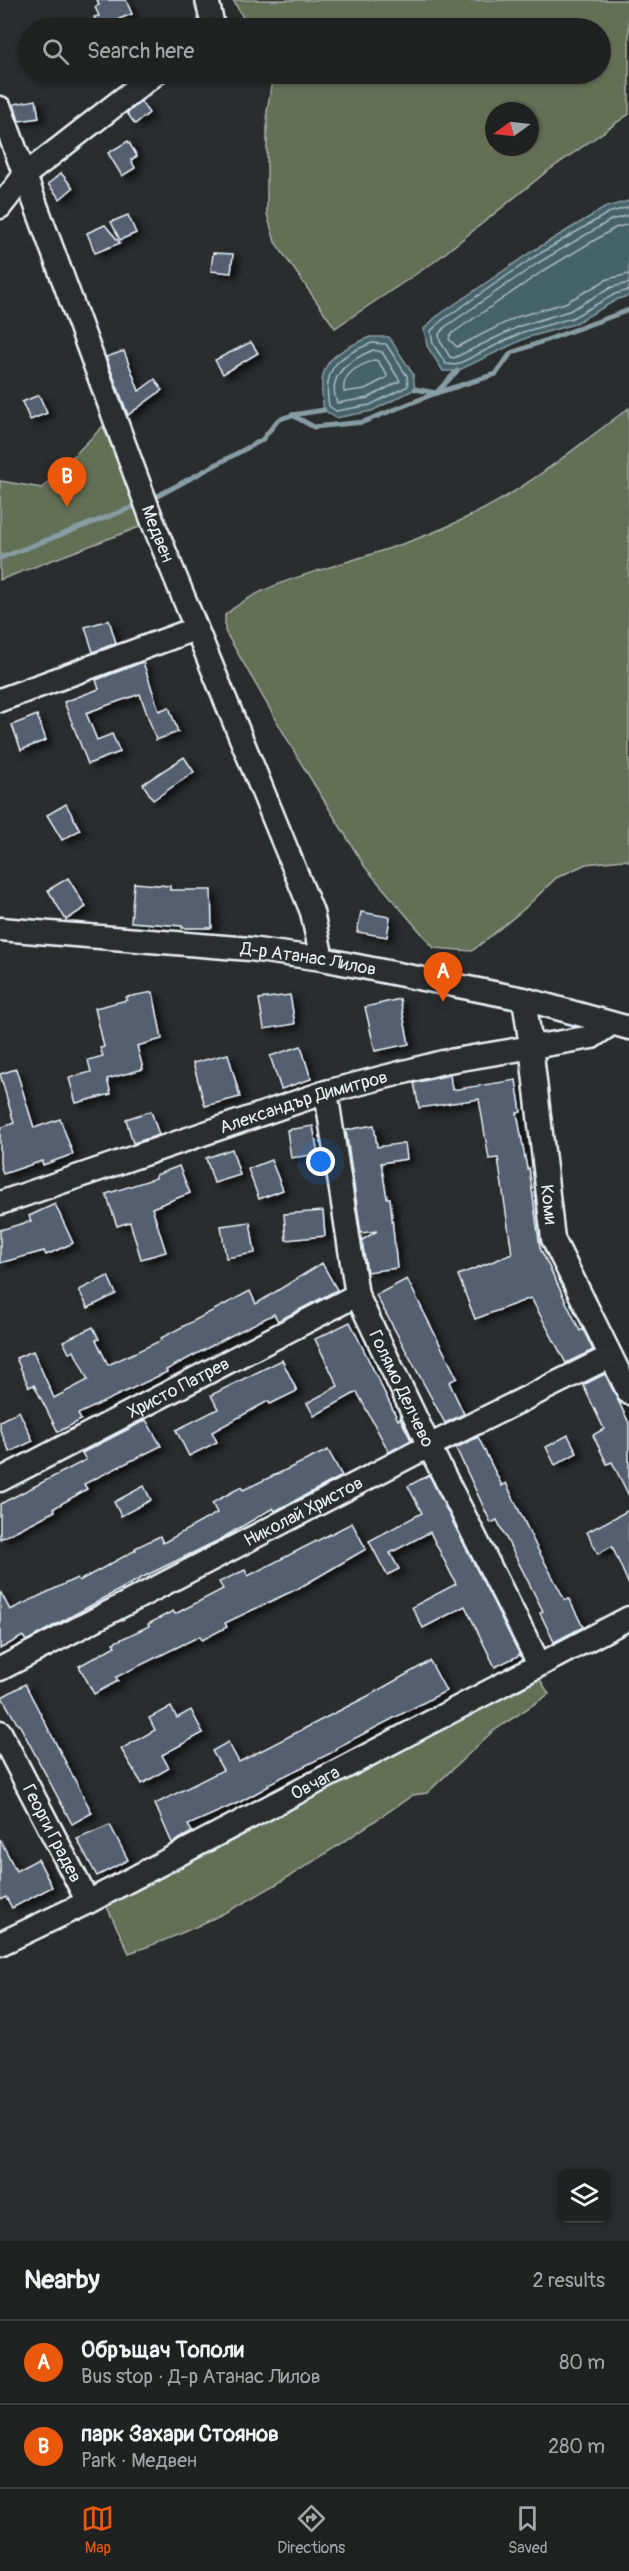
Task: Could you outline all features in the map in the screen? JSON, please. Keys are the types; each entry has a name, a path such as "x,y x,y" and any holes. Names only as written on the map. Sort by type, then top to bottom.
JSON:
{"street":[{"path":"207,0 211,18"},
{"path":"0,207 25,175 142,84"},
{"name":"Медвен","path":"0,108 124,445 195,629 312,912 322,958"},
{"path":"0,699 195,629"},
{"name":"Д-р Атанас Лилов","path":"0,929 250,949 322,958 524,999 620,1026"},
{"name":"Коми","path":"524,999 553,1239 609,1357 629,1393"},
{"name":"Александър Димитров","path":"0,1203 326,1092 394,1073 531,1046 592,1037 620,1026"},
{"name":"Голямо Делчево","path":"326,1092 357,1295 429,1446 539,1664"},
{"name":"Христо Патрев","path":"0,1480 357,1295"},
{"name":"Николай Христов","path":"0,1669 429,1446 609,1357"},
{"name":"Овчага","path":"0,1944 88,1902 629,1618"},
{"name":"Георги Градев","path":"0,1732 88,1902"}],"green space":[{"path":"233,0 629,0 629,114 545,173 434,262 335,328 275,242 267,214 267,112 271,84 611,84 611,18 243,18"},
{"path":"629,408 629,861 586,864 556,878 523,910 472,951 434,948 365,867 301,763 225,631 225,615 252,596 282,582 411,541 474,514 515,491"},
{"path":"103,426 142,526 0,580 0,481 42,488"},
{"path":"538,1676 549,1694 492,1732 427,1793 413,1795 346,1841 241,1904 205,1923 129,1953 105,1903"}],"water":[{"path":"629,201 629,296 618,299 574,324 526,338 457,371 443,371 427,346 424,329 436,317 531,252 606,207"},
{"path":"370,337 389,337 413,374 415,389 372,411 336,418 324,410 322,381 324,371 335,356 344,349"}],"building":[{"path":"97,0 126,0 132,14 122,18 94,18 99,16 95,7 99,5"},
{"path":"36,100 39,118 19,121 14,104"},
{"path":"141,102 149,113 135,124 127,113"},
{"path":"128,141 137,156 131,160 135,168 122,176 108,153"},
{"path":"61,173 73,188 60,199 48,184"},
{"path":"128,215 136,233 120,240 111,222"},
{"path":"105,225 120,243 95,253 87,233"},
{"path":"213,253 233,254 231,273 211,271"},
{"path":"251,342 258,353 223,374 215,360"},
{"path":"124,351 139,391 155,379 162,390 128,415 106,357"},
{"path":"39,395 47,413 30,420 22,402"},
{"path":"109,620 116,643 93,652 85,627"},
{"path":"143,662 159,711 169,707 178,732 156,740 140,694 108,705 86,713 97,740 112,734 120,752 88,764 64,702 99,689 96,680"},
{"path":"37,715 46,740 21,750 12,725"},
{"path":"184,757 194,772 153,800 143,784"},
{"path":"66,804 80,830 62,840 47,815"},
{"path":"68,878 86,907 66,920 48,890"},
{"path":"134,883 170,886 170,890 211,890 212,928 182,928 182,926 131,922"},
{"path":"361,912 390,917 387,937 357,932"},
{"path":"153,992 162,1039 137,1046 143,1069 107,1079 111,1094 76,1103 69,1078 91,1072 88,1060 103,1056 100,1048 104,1047 95,1008 127,1000 126,997"},
{"path":"290,995 295,1024 264,1029 259,999"},
{"path":"400,999 409,1044 375,1051 365,1007"},
{"path":"301,1046 311,1079 281,1089 270,1056"},
{"path":"228,1054 240,1097 205,1106 193,1063"},
{"path":"16,1069 34,1128 60,1119 73,1154 43,1165 42,1161 3,1174 0,1164 0,1128 14,1123 0,1074"},
{"path":"450,1075 452,1090 516,1080 521,1112 517,1113 527,1169 529,1168 540,1248 580,1331 583,1329 593,1350 566,1363 531,1298 475,1319 458,1275 512,1254 498,1158 489,1159 479,1099 419,1108 414,1083"},
{"path":"151,1111 159,1135 133,1143 126,1119"},
{"path":"374,1125 377,1147 405,1143 407,1159 381,1163 387,1198 390,1198 397,1268 367,1272 362,1240 377,1231 361,1233 346,1130"},
{"path":"313,1126 318,1154 291,1158 287,1130"},
{"path":"232,1149 240,1175 214,1183 206,1158"},
{"path":"271,1160 283,1190 259,1199 248,1169"},
{"path":"179,1166 190,1193 152,1208 166,1252 141,1259 130,1222 117,1226 106,1194 156,1178 156,1175"},
{"path":"55,1204 73,1243 46,1255 44,1251 0,1263 0,1230 31,1221 29,1216"},
{"path":"323,1211 325,1236 286,1240 284,1214"},
{"path":"250,1222 255,1253 226,1258 221,1226"},
{"path":"322,1263 337,1290 278,1321 274,1314 230,1336 166,1370 167,1372 78,1414 81,1420 58,1432 34,1385 29,1387 16,1358 33,1351 54,1398 88,1380 74,1351 69,1353 63,1341 93,1327 99,1339 96,1340 108,1365 162,1340 161,1338 250,1291 256,1304"},
{"path":"108,1276 116,1294 88,1308 79,1290"},
{"path":"407,1279 457,1378 449,1382 464,1414 445,1423 376,1295"},
{"path":"350,1322 398,1420 400,1418 411,1440 389,1452 357,1392 314,1416 307,1403 338,1386 315,1339"},
{"path":"282,1360 297,1391 270,1404 268,1401 212,1432 217,1442 189,1456 176,1430 218,1409 211,1395"},
{"path":"605,1374 629,1423 629,1496 612,1462 607,1464 593,1435 604,1429 583,1385"},
{"path":"19,1411 33,1441 10,1452 0,1430 0,1421"},
{"path":"146,1420 161,1446 84,1484 87,1489 54,1508 55,1511 0,1539 0,1504 86,1460 82,1453"},
{"path":"568,1435 577,1453 555,1465 546,1447"},
{"path":"478,1437 502,1486 506,1483 565,1600 569,1599 583,1627 554,1642 540,1613 543,1611 497,1520 491,1523 456,1448"},
{"path":"328,1450 342,1476 275,1511 273,1508 217,1541 141,1578 26,1641 23,1636 0,1649 0,1591 10,1610 77,1578 79,1581 136,1550 135,1548 160,1536 163,1543 217,1513 212,1503 241,1487 243,1490"},
{"path":"429,1475 520,1655 495,1667 465,1606 423,1628 412,1607 456,1584 430,1532 390,1553 399,1569 387,1575 369,1541 422,1513 408,1486"},
{"path":"144,1486 151,1500 121,1516 114,1502"},
{"path":"629,1510 629,1585 612,1546 598,1554 587,1532"},
{"path":"352,1523 366,1549 299,1588 225,1623 227,1627 202,1640 200,1636 116,1677 118,1681 94,1694 79,1666 115,1646 113,1643 149,1626 148,1624 173,1611 175,1614 223,1589 219,1582 245,1570 248,1576"},
{"path":"430,1661 446,1691 336,1748 337,1750 268,1784 269,1786 240,1802 188,1825 192,1832 172,1843 155,1804 223,1770 212,1751 228,1742 239,1762 368,1696"},
{"path":"25,1684 92,1813 72,1824 19,1724 2,1697"},
{"path":"171,1707 177,1718 191,1710 203,1733 162,1755 169,1768 142,1784 121,1749 155,1730 149,1718"},
{"path":"110,1825 128,1860 97,1876 77,1839"},
{"path":"0,1839 16,1871 38,1859 52,1887 12,1908 6,1897 0,1900"}],"waterway":[{"path":"150,500 262,440 278,420 292,415 314,427 363,422 436,393 496,374 511,353 629,310"},
{"path":"415,389 436,393 457,371"},
{"path":"292,415 324,410"},
{"path":"0,558 141,504"}],"place":[{"name":"парк Захари Стоянов","path":"67,507"},
{"name":"Обръщач Тополи","path":"443,1002"}]}
